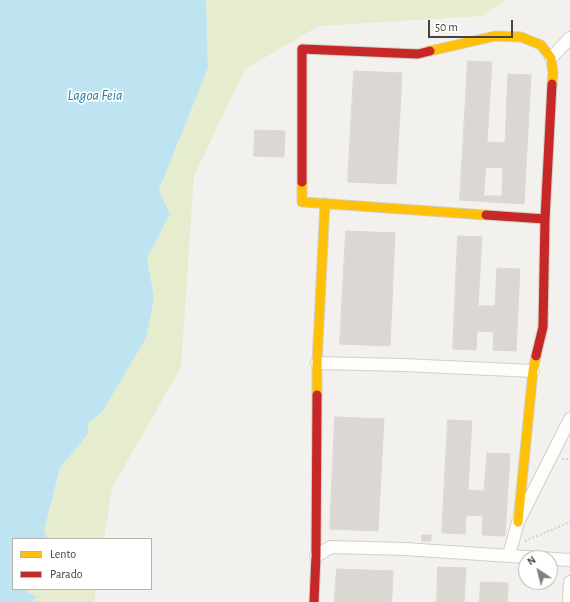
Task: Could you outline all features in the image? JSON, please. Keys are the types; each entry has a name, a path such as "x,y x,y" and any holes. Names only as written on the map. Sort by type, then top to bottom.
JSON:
{"street":[{"path":"509,555 518,522 533,371 543,327 545,219 553,73 551,58 541,45 521,37 495,36 418,54 302,49 302,202 545,219"},
{"path":"551,58 570,38"},
{"path":"314,602 316,556 316,364 325,203"},
{"path":"316,364 403,365 533,371"},
{"path":"518,522 570,419"},
{"path":"316,556 332,547 405,549 570,560"},
{"path":"569,602 570,582"}],"path":[{"path":"509,555 526,540 570,522"}],"green space":[{"path":"206,0 505,0 482,16 319,26 245,69 194,176 181,367 112,488 104,538 48,538 44,531 60,468 88,434 88,424 102,412 154,297 147,258 170,214 159,190 208,68"},
{"path":"24,590 96,590 94,602 32,602 36,597"}],"water":[{"name":"Lagoa Feia","path":"0,0 206,0 208,68 159,190 170,214 147,258 154,297 146,338 102,412 88,424 88,434 60,468 44,531 48,538 12,538 12,590 24,590 37,597 32,602 0,602"}],"building":[{"path":"468,61 492,62 487,142 505,143 508,74 531,75 524,204 460,200","holes":["486,167 503,168 502,196 484,196"]},
{"path":"354,71 402,73 396,184 348,182"},
{"path":"255,130 285,131 284,157 254,156"},
{"path":"346,231 395,233 390,346 340,344"},
{"path":"458,236 482,237 478,306 495,306 497,268 520,269 516,351 493,350 494,332 477,331 476,350 453,349"},
{"path":"335,417 384,419 378,531 330,529"},
{"path":"448,420 472,421 468,490 484,491 487,453 510,454 505,536 482,535 483,516 466,515 465,534 442,533"},
{"path":"422,535 431,535 431,541 422,541"},
{"path":"438,567 466,568 464,602 437,602"},
{"path":"337,569 393,571 392,596 335,594"},
{"path":"481,582 508,583 507,602 480,602"},
{"path":"335,594 352,595 352,602 335,602"},
{"path":"352,595 392,596 391,602 352,602"}],"traffic: slow":[{"path":"430,51 495,36 521,37 541,45 551,58 553,73 552,84"},
{"path":"302,182 302,202 486,215"},
{"path":"317,395 317,363 325,203"},
{"path":"518,522 533,371 536,356"}],"traffic: jam":[{"path":"302,182 302,49 418,54 430,51"},
{"path":"536,356 543,327 545,219 552,84"},
{"path":"486,215 545,219"},
{"path":"314,602 316,556 317,395"}]}
